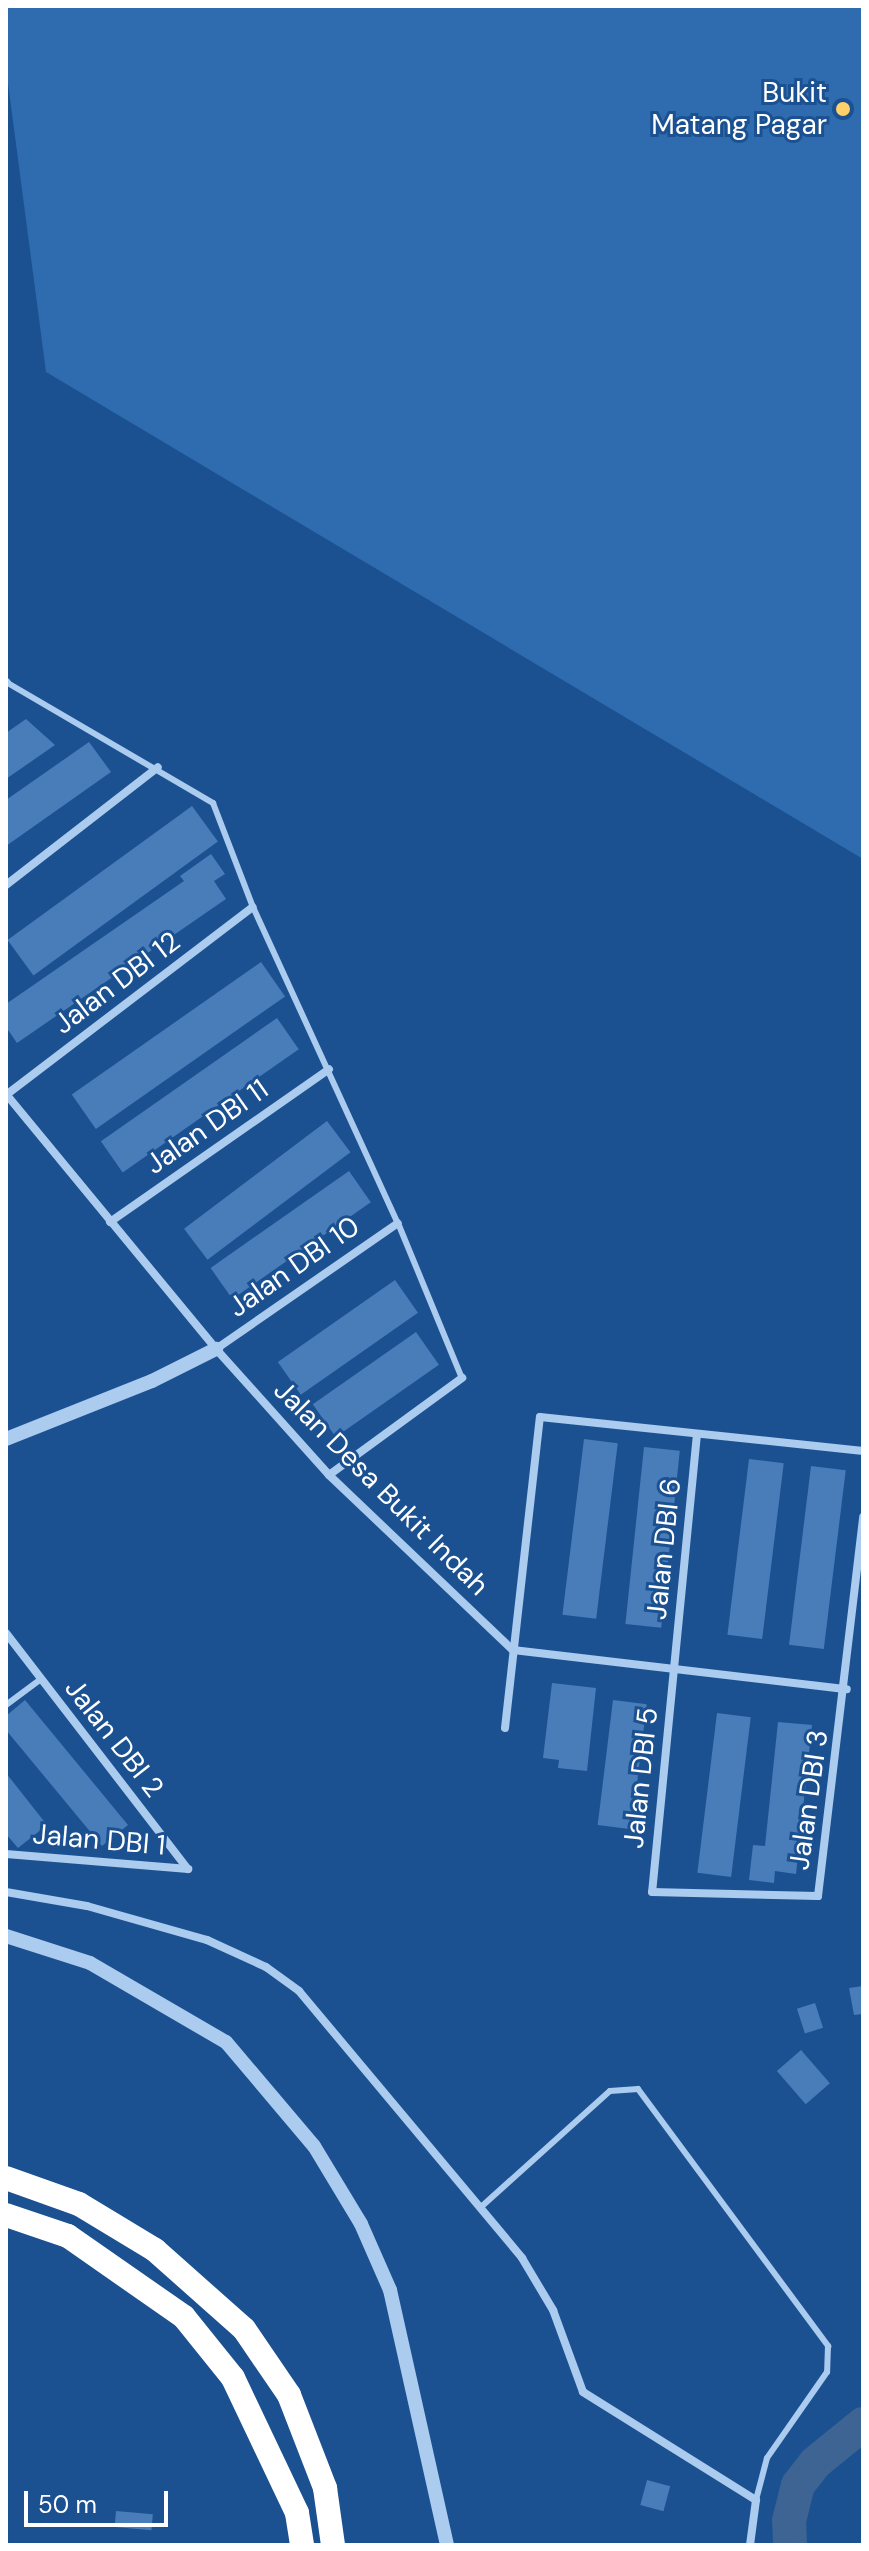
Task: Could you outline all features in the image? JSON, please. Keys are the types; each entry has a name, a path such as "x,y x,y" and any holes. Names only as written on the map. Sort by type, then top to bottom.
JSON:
{"highway":[{"path":"6,2178 79,2204 155,2250 244,2329 289,2395 325,2488 333,2545"},
{"path":"6,2215 68,2236 184,2317 233,2378 297,2513 302,2545"}],"street":[{"path":"6,885 158,767"},
{"name":"Jalan DBI 12","path":"6,1094 253,907"},
{"name":"Jalan DBI 11","path":"110,1222 329,1069"},
{"name":"Jalan Desa Bukit Indah","path":"6,1094 216,1349 329,1475 513,1650"},
{"name":"Jalan DBI 10","path":"216,1349 398,1223"},
{"path":"6,1439 152,1381 216,1349"},
{"path":"329,1475 462,1378"},
{"path":"505,1728 540,1417 863,1451"},
{"name":"Jalan DBI 6","path":"674,1669 697,1434"},
{"path":"513,1650 847,1689 863,1517"},
{"name":"Jalan DBI 2","path":"6,1633 188,1869"},
{"name":"Jalan DBI 5","path":"652,1892 674,1669"},
{"name":"Jalan DBI 3","path":"652,1892 818,1896 847,1689"},
{"name":"Jalan DBI 1","path":"6,1854 188,1869"},
{"path":"6,1892 87,1906 207,1940 266,1967 330,2021 522,2258 553,2310 583,2392 756,2500 750,2545"},
{"path":"6,1936 90,1963 226,2042 314,2146 361,2224 390,2290 447,2545"}],"lane":[{"path":"6,682 158,767 213,803 253,907 398,1223 462,1378"},
{"path":"6,1705 41,1679"},
{"path":"481,2207 610,2091 638,2089 828,2346 827,2372 767,2458 756,2500"}],"shaded area":[{"path":"6,6 863,6 863,859 46,372 6,68"}],"building":[{"path":"26,719 55,745 6,779 6,733"},
{"path":"89,742 111,772 6,846 6,800"},
{"path":"192,806 218,842 33,976 8,940"},
{"path":"211,854 225,874 214,881 226,899 17,1043 6,1027 6,1004 184,881 180,876"},
{"path":"261,962 285,996 96,1129 72,1094"},
{"path":"277,1018 299,1049 123,1172 101,1141"},
{"path":"327,1121 350,1152 208,1260 184,1229"},
{"path":"349,1171 371,1202 232,1299 211,1268"},
{"path":"395,1280 418,1313 301,1395 278,1362"},
{"path":"416,1332 439,1365 336,1437 313,1404"},
{"path":"584,1439 618,1443 596,1619 562,1615"},
{"path":"644,1447 680,1451 661,1628 625,1624"},
{"path":"749,1459 784,1463 762,1639 727,1635"},
{"path":"811,1466 846,1470 824,1649 789,1645"},
{"path":"552,1683 596,1688 587,1771 558,1768 559,1760 543,1758"},
{"path":"25,1700 128,1825 102,1846 6,1730 6,1716"},
{"path":"613,1700 647,1704 631,1829 598,1825"},
{"path":"717,1713 751,1717 731,1877 697,1873"},
{"path":"778,1722 812,1725 796,1874 775,1871 774,1883 749,1880 753,1845 765,1846"},
{"path":"6,1773 47,1825 18,1848 6,1834"},
{"path":"863,1986 863,2014 854,2015 849,1988"},
{"path":"815,2003 823,2028 805,2034 797,2009"},
{"path":"801,2050 830,2083 806,2104 777,2071"},
{"path":"647,2480 670,2486 663,2511 640,2505"},
{"path":"116,2511 153,2514 151,2530 115,2527"}],"waterway":[{"path":"790,2545 789,2521 798,2485 815,2463 863,2424"}],"place":[{"name":"Bukit Matang Pagar","path":"843,109"}]}
